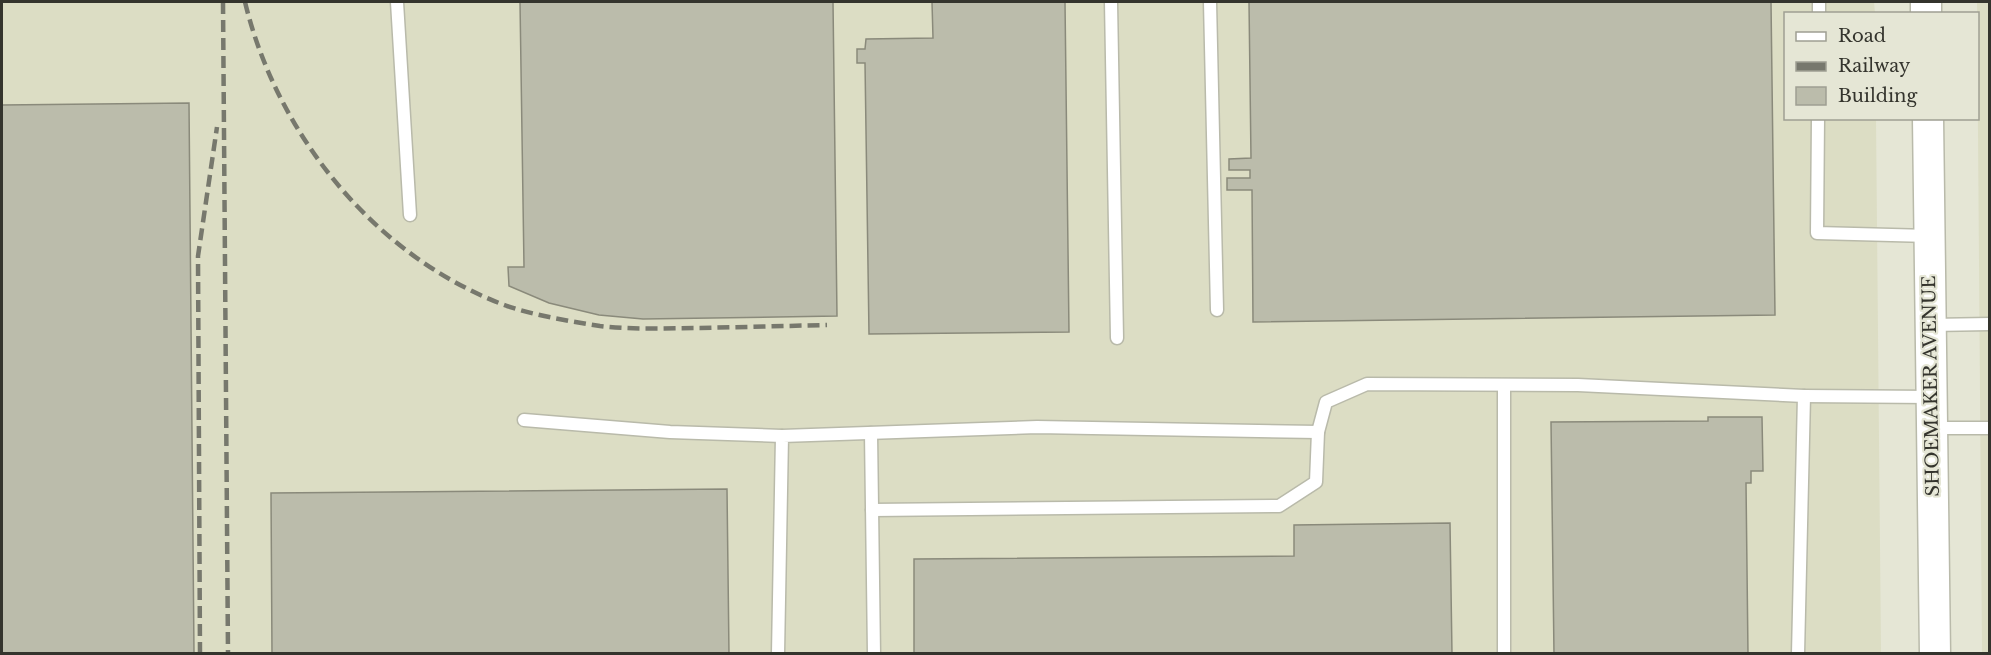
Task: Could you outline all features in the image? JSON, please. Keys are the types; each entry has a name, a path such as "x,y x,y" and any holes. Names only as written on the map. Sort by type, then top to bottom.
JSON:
{"street":[{"name":"SHOEMAKER AVENUE","path":"1928,120 1935,654"}],"lane":[{"path":"397,2 410,215"},
{"path":"1111,2 1117,338"},
{"path":"1210,2 1217,310"},
{"path":"1818,120 1817,233 1929,236"},
{"path":"1931,325 1989,324"},
{"path":"872,510 1279,506 1316,482 1318,432 1326,402 1367,384 1578,385 1804,396 1932,397"},
{"path":"1503,386 1504,654"},
{"path":"1798,654 1804,396"},
{"path":"524,420 670,432 782,436 1037,426 1318,432"},
{"path":"1932,428 1989,428"},
{"path":"871,433 874,654"},
{"path":"778,654 782,436"}],"shaded area":[{"path":"2,2 1874,2 1875,12 1784,12 1784,120 1876,120 1881,653 2,653"},
{"path":"1977,2 1990,2 1989,654 1982,653 1979,12 1977,12"}],"building":[{"path":"520,2 833,2 837,316 643,319 599,315 549,303 509,286 508,267 524,267"},
{"path":"932,2 1065,2 1069,332 869,334 865,63 857,63 857,49 865,49 866,39 933,38"},
{"path":"1249,2 1771,2 1775,315 1253,322 1252,190 1227,190 1227,178 1250,178 1250,170 1229,170 1229,159 1251,158"},
{"path":"189,103 194,654 2,654 2,105"},
{"path":"1708,417 1762,417 1763,471 1751,471 1751,483 1746,483 1748,654 1554,654 1551,422 1708,421"},
{"path":"727,489 729,654 272,654 271,493"},
{"path":"1450,523 1452,654 914,654 914,559 1294,556 1294,525"}],"railway":[{"path":"223,2 228,654"},
{"path":"245,2 260,51 281,99 307,144 339,186 375,224 415,257 459,285 518,310 600,326 650,329 827,325"},
{"path":"200,654 198,256 217,127"}]}
